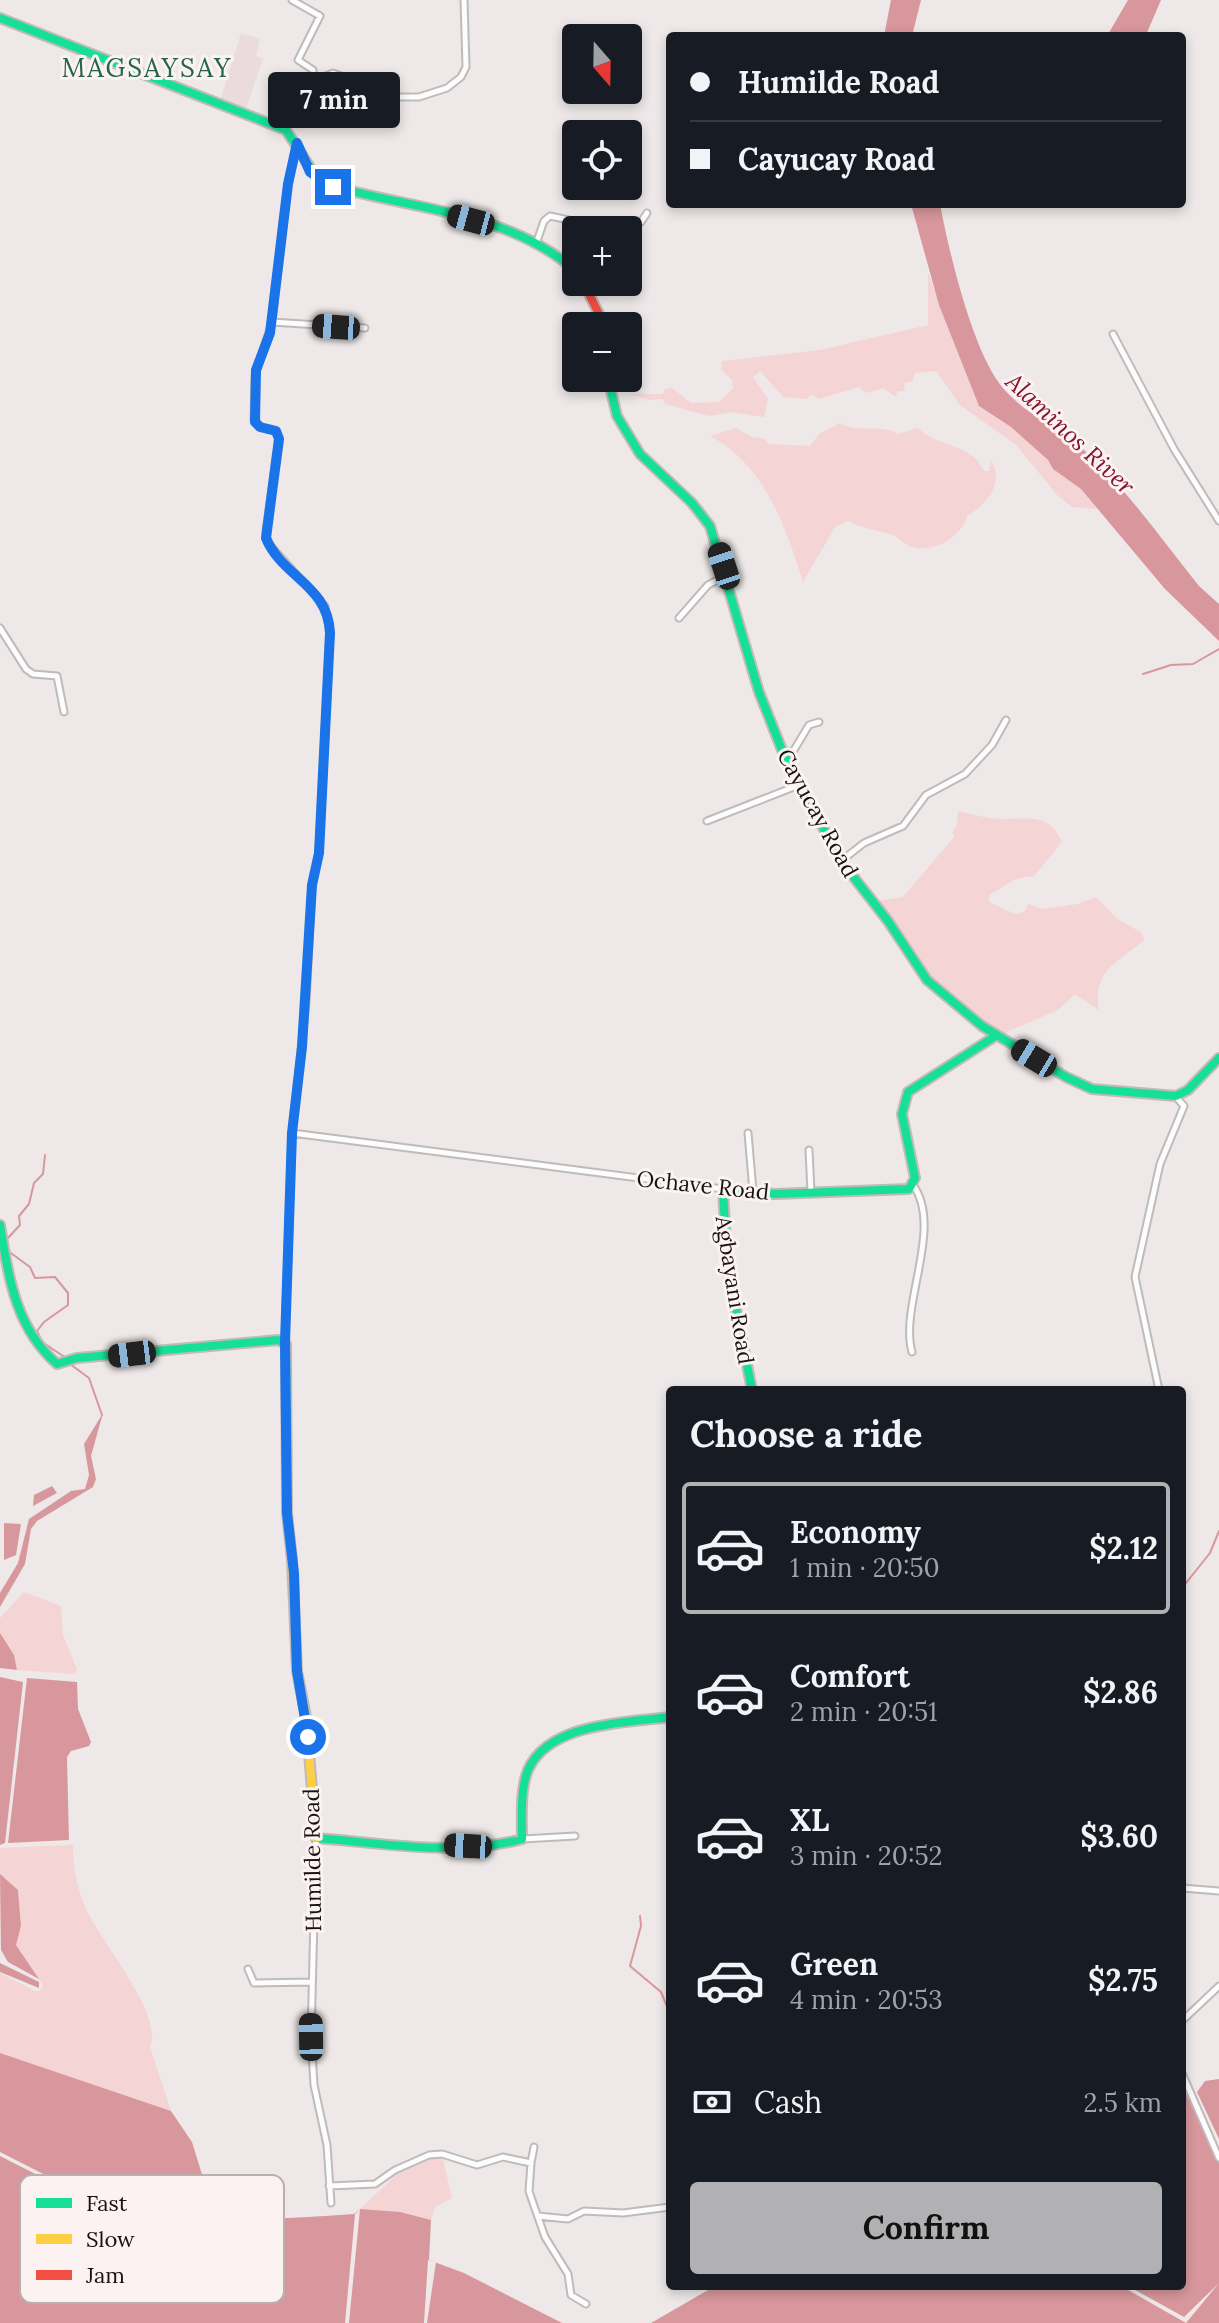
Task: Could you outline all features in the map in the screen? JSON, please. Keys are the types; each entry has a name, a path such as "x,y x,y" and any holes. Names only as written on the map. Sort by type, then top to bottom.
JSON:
{"street":[{"path":"292,0 320,16 298,60 313,70 313,79"},
{"path":"286,130 301,89 313,79 338,74 396,97 419,97 447,88 461,77 466,67 464,0"},
{"path":"0,18 286,130 297,143 310,172 325,184 494,226 537,241 562,258"},
{"path":"297,143 288,184 272,322 365,328"},
{"path":"642,220 647,213"},
{"path":"537,241 548,216 562,219"},
{"name":"Humilde Road","path":"272,322 255,381 255,422 260,427 276,431 279,439 266,538 328,612 330,633 319,853 312,885 307,984 292,1133 285,1342 287,1513 294,1573 297,1671 306,1717 316,1838 311,1982 314,2085 327,2145 331,2203"},
{"path":"1113,334 1167,437 1219,521"},
{"name":"Cayucay Road","path":"610,392 612,402 646,462 706,520 726,575 759,692 784,755 841,861 888,921 927,980 962,1013 1079,1085 1121,1094 1176,1096 1188,1090 1219,1058"},
{"path":"679,618 708,585 726,575"},
{"path":"0,628 28,671 57,676 64,712"},
{"path":"841,861 864,843 903,826 926,795 965,774 992,745 1006,720"},
{"path":"784,755 794,750 810,724 819,722"},
{"path":"707,821 799,785"},
{"path":"912,1352 908,1329 921,1268 922,1222 902,1110 906,1093 997,1035"},
{"path":"1158,1386 1135,1277 1160,1164 1188,1090"},
{"path":"1176,1096 1184,1106"},
{"name":"Ochave Road","path":"292,1133 753,1192 901,1190 913,1185"},
{"path":"748,1133 753,1192"},
{"path":"809,1150 811,1193"},
{"name":"Agbayani Road","path":"723,1189 721,1214 727,1264 751,1386"},
{"path":"0,1225 18,1317 53,1361 240,1342 285,1342"},
{"path":"522,1839 526,1775 539,1756 585,1730 666,1718"},
{"path":"316,1838 476,1846 575,1836"},
{"path":"1186,1888 1219,1891"},
{"path":"248,1969 254,1983 311,1982"},
{"path":"1186,2017 1219,1986"},
{"path":"1186,2082 1219,2158"},
{"path":"534,2147 529,2191 552,2250 567,2270 571,2295 586,2304"},
{"path":"329,2186 375,2184 395,2170 429,2155 442,2154 477,2165 503,2157 531,2163"},
{"path":"538,2216 568,2219 584,2211 623,2213 666,2208"}],"shaded area":[{"path":"891,0 921,0 913,32 885,32"},
{"path":"1128,0 1161,0 1147,32 1109,32"},
{"path":"241,33 260,39 256,56 263,58 245,112 220,101"},
{"path":"912,208 941,208 970,322 999,383 1018,403 1085,451 1130,499 1199,586 1219,604 1219,641 1165,589 1081,489 1053,469 1048,460 1011,427 979,406 939,305"},
{"path":"928,273 979,406 1011,427 1048,460 1053,469 1081,489 1097,509 1072,507 1058,496 1016,445 960,405 936,371 915,373 912,382 905,382 904,391 898,391 895,397 884,388 866,393 859,387 819,399 811,394 807,399 783,397 760,371 753,377 768,399 764,417 731,412 709,416 665,404 662,399 649,400 631,394 663,394 665,389 672,388 691,403 719,402 733,388 732,380 721,370 722,361 820,350 928,325"},
{"path":"840,423 898,434 918,428 934,439 971,455 984,471 989,471 991,460 995,469 995,485 987,499 967,516 953,537 930,548 912,547 893,535 848,521 835,527 803,582 780,519 759,480 729,448 710,436 736,428 752,437 765,439 769,444 810,446 819,434"},
{"path":"958,811 996,819 1036,819 1051,826 1062,842 1034,876 1009,882 989,895 989,902 1015,914 1024,912 1028,904 1042,909 1078,904 1096,897 1116,918 1142,933 1144,940 1116,962 1103,977 1099,986 1099,1010 1075,994 1058,1010 1009,1031 1002,1039 942,995 913,962 870,902 903,897 955,836 952,833 957,825"},
{"path":"103,1413 91,1456 96,1479 93,1487 37,1521 31,1529 25,1564 0,1607 0,1593 18,1563 29,1519 71,1491 85,1489 89,1475 84,1444"},
{"path":"52,1486 57,1493 33,1506 34,1495"},
{"path":"4,1523 21,1524 16,1555 4,1560"},
{"path":"24,1592 61,1606 63,1635 77,1669 75,1674 17,1670 0,1633 0,1618"},
{"path":"0,1633 14,1655 17,1670 0,1668"},
{"path":"0,1677 23,1682 5,1843 0,1845"},
{"path":"27,1678 77,1682 78,1709 91,1742 89,1746 71,1751 67,1757 69,1840 8,1843"},
{"path":"73,1845 76,1878 87,1911 129,1979 148,2017 152,2034 150,2047 171,2111 0,2053 0,1973 35,1991 40,1991 43,1985 16,1945 21,1926 18,1890 0,1874 0,1848"},
{"path":"0,1874 18,1890 21,1926 16,1945 39,1979 8,1962 1,1950"},
{"path":"0,1963 39,1982 39,1988 0,1972"},
{"path":"0,2053 171,2111 192,2142 202,2175 20,2175 20,2303 284,2303 284,2218 354,2214 360,2209 400,2212 431,2220 429,2260 464,2273 562,2323 0,2323"},
{"path":"1219,2079 1219,2139 1197,2092 1205,2081"},
{"path":"1186,2093 1219,2163 1219,2323 651,2323 708,2290 1186,2290"},
{"path":"442,2155 452,2198 435,2207 431,2220 360,2209 408,2164 420,2157"}],"pier":[{"path":"0,2152 45,2175 37,2175 0,2156"},
{"path":"360,2209 349,2323 345,2323 355,2214"},
{"path":"428,2260 436,2262 427,2323 424,2323"},
{"path":"1219,2283 1186,2323 1128,2290 1135,2290 1184,2317"}],"waterway":[{"path":"1143,674 1171,665 1193,664 1219,649"},
{"path":"7,1239 20,1225 19,1216 29,1204 34,1183 43,1174 45,1155"},
{"path":"8,1251 30,1267 35,1278 55,1277 68,1293 68,1305 37,1331 42,1342 66,1358"},
{"path":"70,1364 89,1378 102,1415"},
{"path":"1186,1583 1210,1553 1219,1531"},
{"path":"640,1916 641,1926 630,1966 661,1992 666,2004"}],"traffic: fast":[{"path":"0,18 286,130 313,172 325,184 488,224 519,235 562,261"},
{"path":"611,392 617,416 640,454 692,503 710,526 759,692 784,755 841,861 888,921 927,980 982,1026 1066,1077 1092,1089 1176,1096 1188,1090 1219,1058"},
{"path":"751,1386 727,1265 723,1189 775,1194 909,1189 915,1178 902,1114 908,1092 997,1035"},
{"path":"0,1225 11,1283 23,1318 43,1350 57,1364 77,1358 278,1340 286,1344 287,1513 292,1560"},
{"path":"316,1838 446,1848 522,1839 524,1786 528,1770 538,1754 553,1742 591,1728 666,1717"}],"traffic: slow":[{"path":"292,1560 297,1671 306,1717 316,1838"}],"traffic: jam":[{"path":"590,296 598,312"}],"district":[{"name":"MAGSAYSAY","path":"147,68"}],"route":[{"path":"308,1737 297,1671 294,1573 287,1513 285,1342 292,1133 302,1047 312,885 319,853 330,633 328,612 322,601 267,542 279,439 276,431 260,427 254,417 257,363 272,322 288,184 297,143 310,172 333,187"}],"water label":[{"name":"Alaminos River","path":"1070,434"}]}
